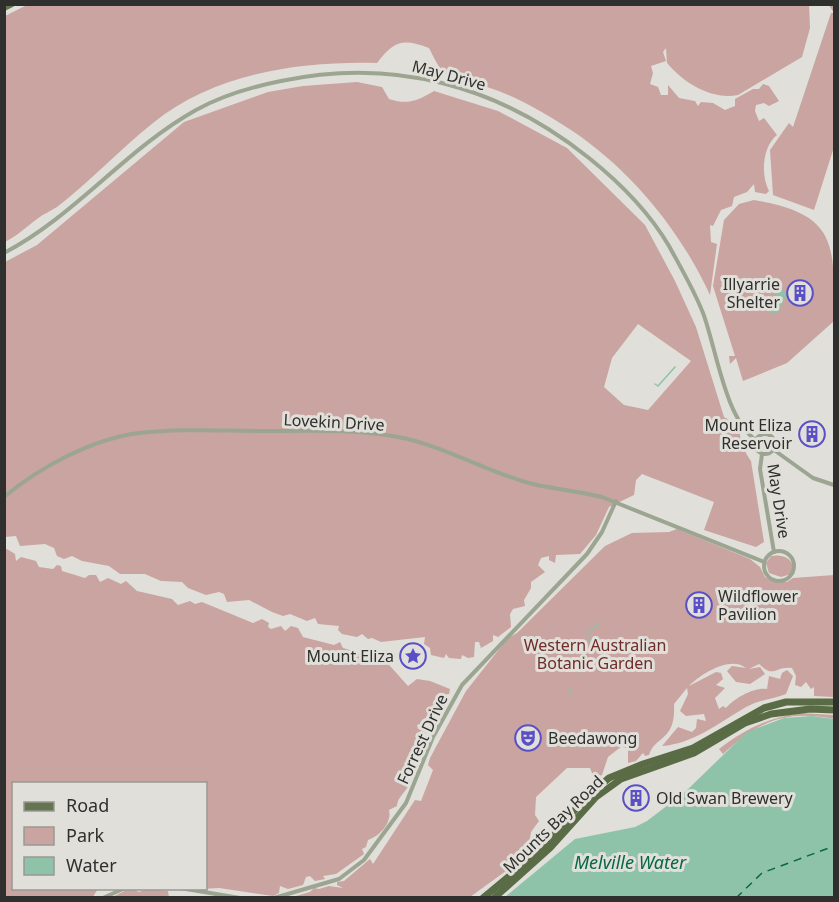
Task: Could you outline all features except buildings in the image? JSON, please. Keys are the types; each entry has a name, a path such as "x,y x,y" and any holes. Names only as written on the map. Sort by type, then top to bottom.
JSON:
{"highway":[{"name":"Mounts Bay Road","path":"483,897 541,850 584,799 609,778 634,767 693,748 764,708 786,702 834,702"},
{"name":"Mounts Bay Road","path":"494,897 550,848 596,797 621,779 702,750 745,723 771,714 810,709 834,710"}],"main road":[{"path":"4,8 12,4"}],"street":[{"name":"May Drive","path":"4,253 57,217 159,133 196,110 226,96 252,87 316,75 384,73 432,79 483,95 535,119 583,153 629,195 664,238 687,277 709,330 735,409 744,429 756,440"},
{"name":"Lovekin Drive","path":"4,497 41,471 67,458 107,441 138,433 329,430 399,437 431,446 524,482 574,489 616,501 764,562"},
{"path":"762,435 769,435 774,440 774,450 768,454 762,454 755,446 756,440 762,435"},
{"path":"774,450 813,478 834,485"},
{"name":"May Drive","path":"762,454 760,469 774,552"},
{"name":"Forrest Drive","path":"274,897 339,879 364,860 406,803 433,737 462,685 587,554 602,532 616,501"},
{"path":"774,552 784,553 793,560 795,565 792,575 784,579 772,577 765,571 764,562 768,555 774,552"},
{"path":"103,897 120,890"},
{"path":"193,890 240,897"}],"green space":[{"path":"29,4 809,4 810,28 802,57 738,95 718,95 690,83 667,63 666,48 663,52 666,61 651,66 653,73 650,84 658,87 661,95 668,95 668,85 679,98 695,101 698,106 701,102 713,103 725,110 735,106 735,99 753,89 759,89 763,84 769,86 779,101 769,106 764,103 756,105 755,111 759,121 764,118 777,135 769,146 764,161 764,177 769,191 766,194 755,192 754,184 747,192 734,197 732,206 721,210 713,226 710,225 711,242 717,244 710,295 684,247 652,203 593,146 532,106 485,86 447,74 439,66 429,48 412,43 394,46 377,63 319,64 289,68 259,74 203,92 177,106 153,123 70,197 5,242 5,16"},
{"path":"831,13 834,13 834,147 814,210 773,195 770,150 789,123 793,127"},
{"path":"357,82 382,87 389,99 402,102 417,100 434,91 498,111 567,148 645,225 696,327 724,417 740,427 742,445 751,461 764,542 756,547 704,530 714,502 642,474 636,480 634,495 609,507 596,535 580,554 556,555 555,563 549,560 549,556 541,558 538,565 545,572 531,582 531,588 524,600 525,606 513,609 510,614 511,627 498,637 493,635 493,641 481,648 479,642 475,642 474,657 468,658 462,655 461,659 449,658 446,654 444,658 431,655 430,648 424,644 425,637 381,642 372,638 368,639 362,634 357,637 342,634 338,630 339,626 318,624 315,618 307,621 290,614 283,616 249,600 227,602 224,594 219,592 206,595 188,588 182,582 161,581 145,574 120,574 109,566 82,561 72,556 64,559 57,556 54,548 45,544 20,546 16,536 5,537 5,262 37,245 184,122 268,92 303,86","holes":["638,324 691,361 648,410 624,405 604,387 612,358"]},
{"path":"754,200 782,206 802,214 817,224 826,237 833,272 834,321 787,363 743,381 736,358 730,364 729,356 735,356 713,286 724,220 739,204"},
{"name":"Western Australian Botanic Garden","path":"677,529 750,559 760,567 765,577 774,582 834,575 833,697 814,696 814,687 811,689 806,682 801,687 795,685 796,676 792,668 768,671 759,664 749,669 760,667 765,674 750,684 736,682 727,671 732,666 746,668 740,665 724,665 700,676 689,686 716,672 721,673 723,679 716,685 725,688 715,698 719,709 723,706 726,708 751,691 767,689 769,676 780,679 782,673 787,670 793,676 786,694 751,705 695,737 662,746 678,727 692,732 696,728 697,719 706,721 704,714 686,716 680,711 688,694 687,688 674,704 674,716 669,732 656,744 649,755 645,756 643,753 636,761 628,763 628,749 622,746 608,757 602,775 594,778 590,768 567,768 536,797 535,815 539,821 531,832 528,850 517,863 470,897 289,898 310,892 314,888 329,886 343,888 337,885 337,882 344,881 370,859 373,864 415,800 421,801 433,770 428,765 430,758 466,691 508,638 517,633 605,546 632,533 669,532"},
{"path":"7,549 15,554 16,561 21,557 36,561 39,567 53,569 57,565 61,566 62,571 85,578 89,575 96,575 100,582 108,578 121,584 126,581 137,591 172,599 178,605 190,601 195,604 202,602 253,623 262,619 269,623 268,627 271,629 281,626 285,631 291,626 298,628 303,637 334,645 340,642 343,648 376,658 382,657 408,686 417,679 430,681 450,689 449,694 442,695 446,700 438,710 431,711 428,721 417,725 418,729 426,728 424,747 420,750 423,753 415,762 414,768 406,774 410,783 397,806 389,810 387,824 381,832 368,840 366,847 362,849 364,854 336,874 323,876 325,879 315,881 310,876 306,877 303,885 288,889 280,886 279,893 273,896 219,888 207,889 207,782 12,782 12,890 97,890 93,897 5,897 4,550"},
{"path":"778,555 788,559 793,567 791,574 781,577 769,573 766,563 771,556"},
{"path":"800,713 834,715 834,719 817,716 787,717 761,726 723,754 719,749 757,725"},
{"path":"126,890 168,891 169,897 111,898"}],"water":[{"path":"771,276 787,295 778,312 772,314 768,310 781,297 763,288 764,282"},
{"name":"Melville Water","path":"812,716 834,719 834,897 505,897 575,839 635,827 647,821 685,792 747,732 784,718"}],"waterway":[{"path":"655,384 658,386 675,367"},
{"path":"582,657 595,645 588,639 587,632 600,623"},
{"path":"577,665 577,672"},
{"path":"571,689 571,694"}],"ferry route":[{"path":"736,898 762,873 834,846"}],"place":[{"name":"Illyarrie Shelter","path":"800,293"},
{"name":"Mount Eliza Reservoir","path":"812,434"},
{"name":"Wildflower Pavilion","path":"699,605"},
{"name":"Mount Eliza","path":"413,656"},
{"name":"Beedawong","path":"528,738"},
{"name":"Old Swan Brewery","path":"636,798"}]}
